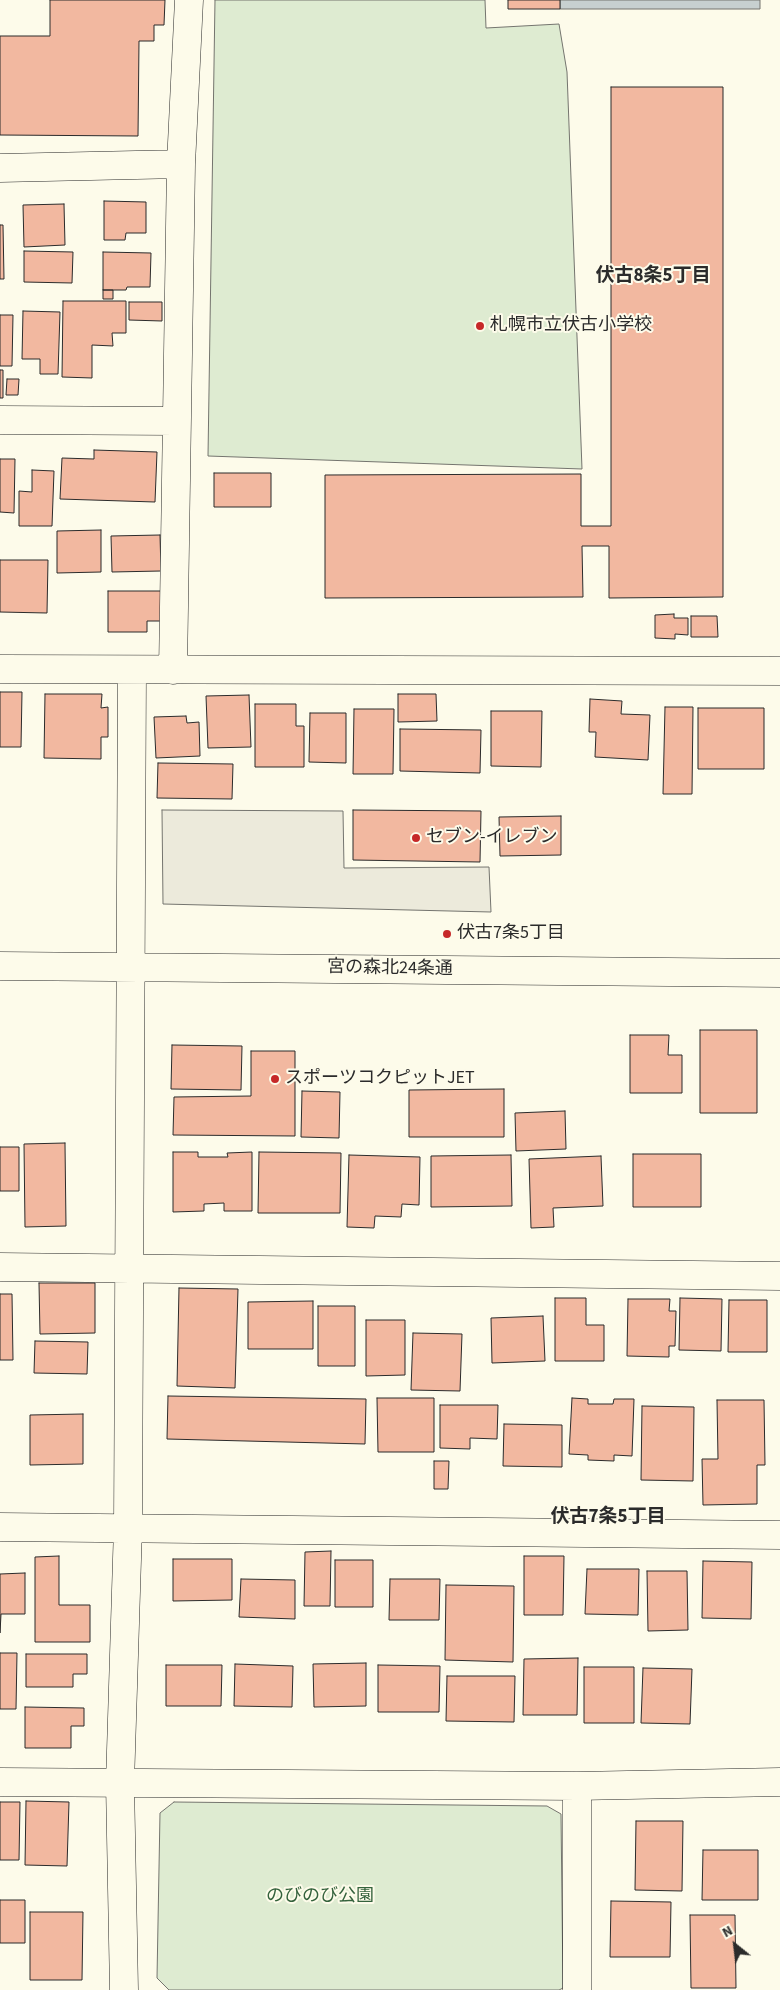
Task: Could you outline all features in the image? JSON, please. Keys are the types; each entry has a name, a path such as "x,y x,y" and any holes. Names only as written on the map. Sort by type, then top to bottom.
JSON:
{"street":[{"path":"173,670 181,164 189,0"},
{"path":"0,168 181,164"},
{"path":"0,420 176,421"},
{"path":"0,669 780,671"},
{"path":"124,1990 120,1783 128,1527 132,670"},
{"name":"宮の森北24条通","path":"0,966 780,972"},
{"path":"0,1267 780,1276"},
{"path":"0,1527 780,1535"},
{"path":"0,1782 577,1786 780,1782"},
{"path":"577,1786 577,1990"}],"green space":[{"path":"215,0 485,0 486,28 559,24 567,72 582,469 208,456"},
{"name":"のびのび公園","path":"174,1802 547,1806 561,1814 563,1988 559,1990 169,1990 157,1978 160,1813"}],"shaded area":[{"path":"560,0 760,0 760,9 560,9"},
{"path":"162,810 343,811 344,868 489,867 491,912 163,904"}],"building":[{"path":"50,0 165,0 164,25 154,25 154,41 139,41 138,136 0,135 0,36 50,36"},
{"path":"508,0 560,0 560,9 508,9"},
{"path":"611,87 723,87 723,597 609,598 609,546 582,546 583,597 325,598 325,475 581,474 581,526 611,526"},
{"path":"104,201 146,202 146,233 126,233 125,240 104,240"},
{"path":"64,204 65,245 24,247 23,205"},
{"path":"0,225 3,225 4,279 0,279"},
{"path":"24,251 73,252 72,283 24,282"},
{"path":"103,252 151,253 150,287 103,290"},
{"path":"103,290 113,290 113,299 103,299"},
{"path":"63,301 126,301 126,333 112,333 113,346 92,345 92,378 62,377"},
{"path":"129,302 162,302 162,321 129,320"},
{"path":"23,311 60,312 58,374 40,374 40,359 22,359"},
{"path":"0,315 13,315 12,366 0,366"},
{"path":"0,370 3,370 3,398 0,398"},
{"path":"7,379 19,379 18,395 6,395"},
{"path":"94,450 157,452 155,502 60,499 62,458 94,459"},
{"path":"0,459 15,459 14,513 0,512"},
{"path":"32,470 54,471 52,526 19,526 19,491 32,492"},
{"path":"214,473 271,473 271,507 214,507"},
{"path":"101,530 101,572 57,573 57,531"},
{"path":"160,535 161,571 112,572 111,536"},
{"path":"0,560 48,560 47,613 0,612"},
{"path":"108,591 162,591 161,621 147,621 147,632 108,632"},
{"path":"674,614 674,618 688,618 688,635 675,634 675,639 655,638 655,615"},
{"path":"691,616 717,616 718,637 691,637"},
{"path":"0,692 22,692 21,747 0,747"},
{"path":"45,694 102,694 101,708 108,707 108,737 101,737 101,759 44,758"},
{"path":"398,694 436,694 437,721 398,722"},
{"path":"249,695 251,747 208,748 206,696"},
{"path":"590,699 622,701 621,714 650,715 648,760 595,757 596,732 589,732"},
{"path":"255,704 296,704 296,726 304,726 304,767 255,767"},
{"path":"665,707 693,707 692,794 663,794"},
{"path":"698,708 764,708 764,769 698,769"},
{"path":"354,709 394,709 393,774 353,774"},
{"path":"491,711 542,711 541,767 491,766"},
{"path":"310,713 346,713 346,763 309,762"},
{"path":"186,716 187,723 199,722 200,756 156,758 154,717"},
{"path":"400,729 481,730 480,773 400,771"},
{"path":"158,763 233,764 232,799 157,798"},
{"path":"353,810 481,811 480,862 353,860"},
{"path":"561,816 561,855 500,856 499,817"},
{"path":"700,1030 757,1030 757,1113 700,1113"},
{"path":"630,1035 669,1035 668,1055 682,1055 682,1093 630,1093"},
{"path":"172,1045 242,1046 241,1090 171,1089"},
{"path":"251,1051 295,1051 295,1136 173,1135 174,1097 251,1096"},
{"path":"504,1089 504,1137 409,1137 409,1090"},
{"path":"302,1091 340,1092 339,1138 301,1137"},
{"path":"565,1111 566,1149 516,1151 515,1113"},
{"path":"65,1143 66,1226 25,1227 24,1144"},
{"path":"0,1147 19,1147 19,1191 0,1191"},
{"path":"173,1152 198,1152 198,1157 228,1157 227,1153 252,1152 252,1211 224,1211 224,1203 204,1204 204,1211 173,1212"},
{"path":"259,1152 341,1153 340,1213 258,1213"},
{"path":"633,1154 701,1154 701,1207 633,1207"},
{"path":"349,1155 420,1157 419,1205 402,1204 401,1217 375,1216 374,1228 347,1227"},
{"path":"511,1155 512,1206 431,1207 431,1156"},
{"path":"601,1156 603,1206 553,1208 554,1227 531,1228 529,1159"},
{"path":"39,1283 95,1283 95,1333 40,1334"},
{"path":"179,1288 238,1289 235,1388 177,1386"},
{"path":"0,1294 12,1294 13,1360 0,1360"},
{"path":"555,1298 586,1298 586,1325 604,1325 604,1361 555,1361"},
{"path":"680,1298 722,1299 721,1351 679,1350"},
{"path":"628,1299 670,1299 669,1311 676,1311 675,1346 669,1346 669,1357 627,1356"},
{"path":"729,1300 767,1300 767,1352 728,1352"},
{"path":"313,1301 313,1349 248,1349 248,1302"},
{"path":"318,1306 355,1306 355,1366 318,1366"},
{"path":"543,1316 545,1361 492,1363 491,1318"},
{"path":"366,1320 405,1320 405,1375 366,1376"},
{"path":"413,1333 462,1334 460,1391 411,1390"},
{"path":"35,1341 88,1342 87,1374 34,1373"},
{"path":"168,1396 366,1399 365,1444 167,1439"},
{"path":"377,1398 434,1398 434,1452 378,1452"},
{"path":"572,1398 588,1399 588,1404 613,1404 614,1399 634,1399 632,1456 614,1455 614,1461 588,1460 588,1455 569,1454"},
{"path":"717,1400 764,1400 765,1465 757,1465 757,1504 703,1505 702,1459 718,1459"},
{"path":"440,1405 498,1405 497,1439 470,1438 470,1449 440,1448"},
{"path":"642,1406 694,1407 693,1481 641,1480"},
{"path":"83,1414 83,1464 30,1465 30,1415"},
{"path":"504,1424 562,1425 562,1467 503,1466"},
{"path":"434,1461 449,1461 448,1489 434,1489"},
{"path":"331,1551 330,1606 304,1606 305,1552"},
{"path":"59,1556 59,1605 90,1605 90,1642 35,1642 35,1557"},
{"path":"524,1556 564,1556 563,1615 524,1615"},
{"path":"173,1559 232,1559 232,1600 173,1601"},
{"path":"335,1560 373,1560 373,1607 335,1607"},
{"path":"703,1561 752,1562 751,1619 702,1618"},
{"path":"587,1569 639,1569 638,1615 585,1614"},
{"path":"647,1571 687,1571 688,1630 648,1631"},
{"path":"25,1573 25,1614 1,1614 0,1633 0,1574"},
{"path":"241,1579 295,1580 295,1619 239,1617"},
{"path":"390,1579 440,1579 439,1620 389,1620"},
{"path":"446,1585 514,1586 513,1662 445,1660"},
{"path":"0,1653 17,1653 16,1709 0,1709"},
{"path":"26,1654 87,1654 87,1674 73,1674 73,1687 26,1687"},
{"path":"578,1658 577,1715 523,1715 524,1659"},
{"path":"366,1663 366,1706 314,1707 313,1664"},
{"path":"235,1664 293,1666 292,1707 234,1706"},
{"path":"166,1665 222,1665 221,1706 166,1706"},
{"path":"378,1665 440,1666 439,1712 378,1712"},
{"path":"584,1667 634,1667 634,1723 584,1723"},
{"path":"643,1668 692,1669 690,1724 641,1723"},
{"path":"447,1676 515,1676 514,1722 446,1721"},
{"path":"25,1707 84,1708 84,1726 71,1726 71,1748 25,1748"},
{"path":"26,1801 69,1802 67,1866 25,1865"},
{"path":"0,1802 20,1802 19,1860 0,1860"},
{"path":"636,1821 683,1821 682,1891 635,1890"},
{"path":"703,1850 758,1850 758,1900 702,1900"},
{"path":"0,1900 25,1900 25,1943 0,1943"},
{"path":"611,1901 671,1902 670,1957 610,1957"},
{"path":"30,1912 83,1912 82,1980 30,1980"},
{"path":"690,1915 735,1915 736,1988 691,1988"}],"place":[{"name":"札幌市立伏古小学校","path":"480,326"},
{"name":"セブン-イレブン","path":"416,838"},
{"name":"伏古7条5丁目","path":"447,934"},
{"name":"スポーツコクピットJET","path":"275,1079"}],"district":[{"name":"伏古8条5丁目","path":"653,277"},
{"name":"伏古7条5丁目","path":"608,1518"}]}
